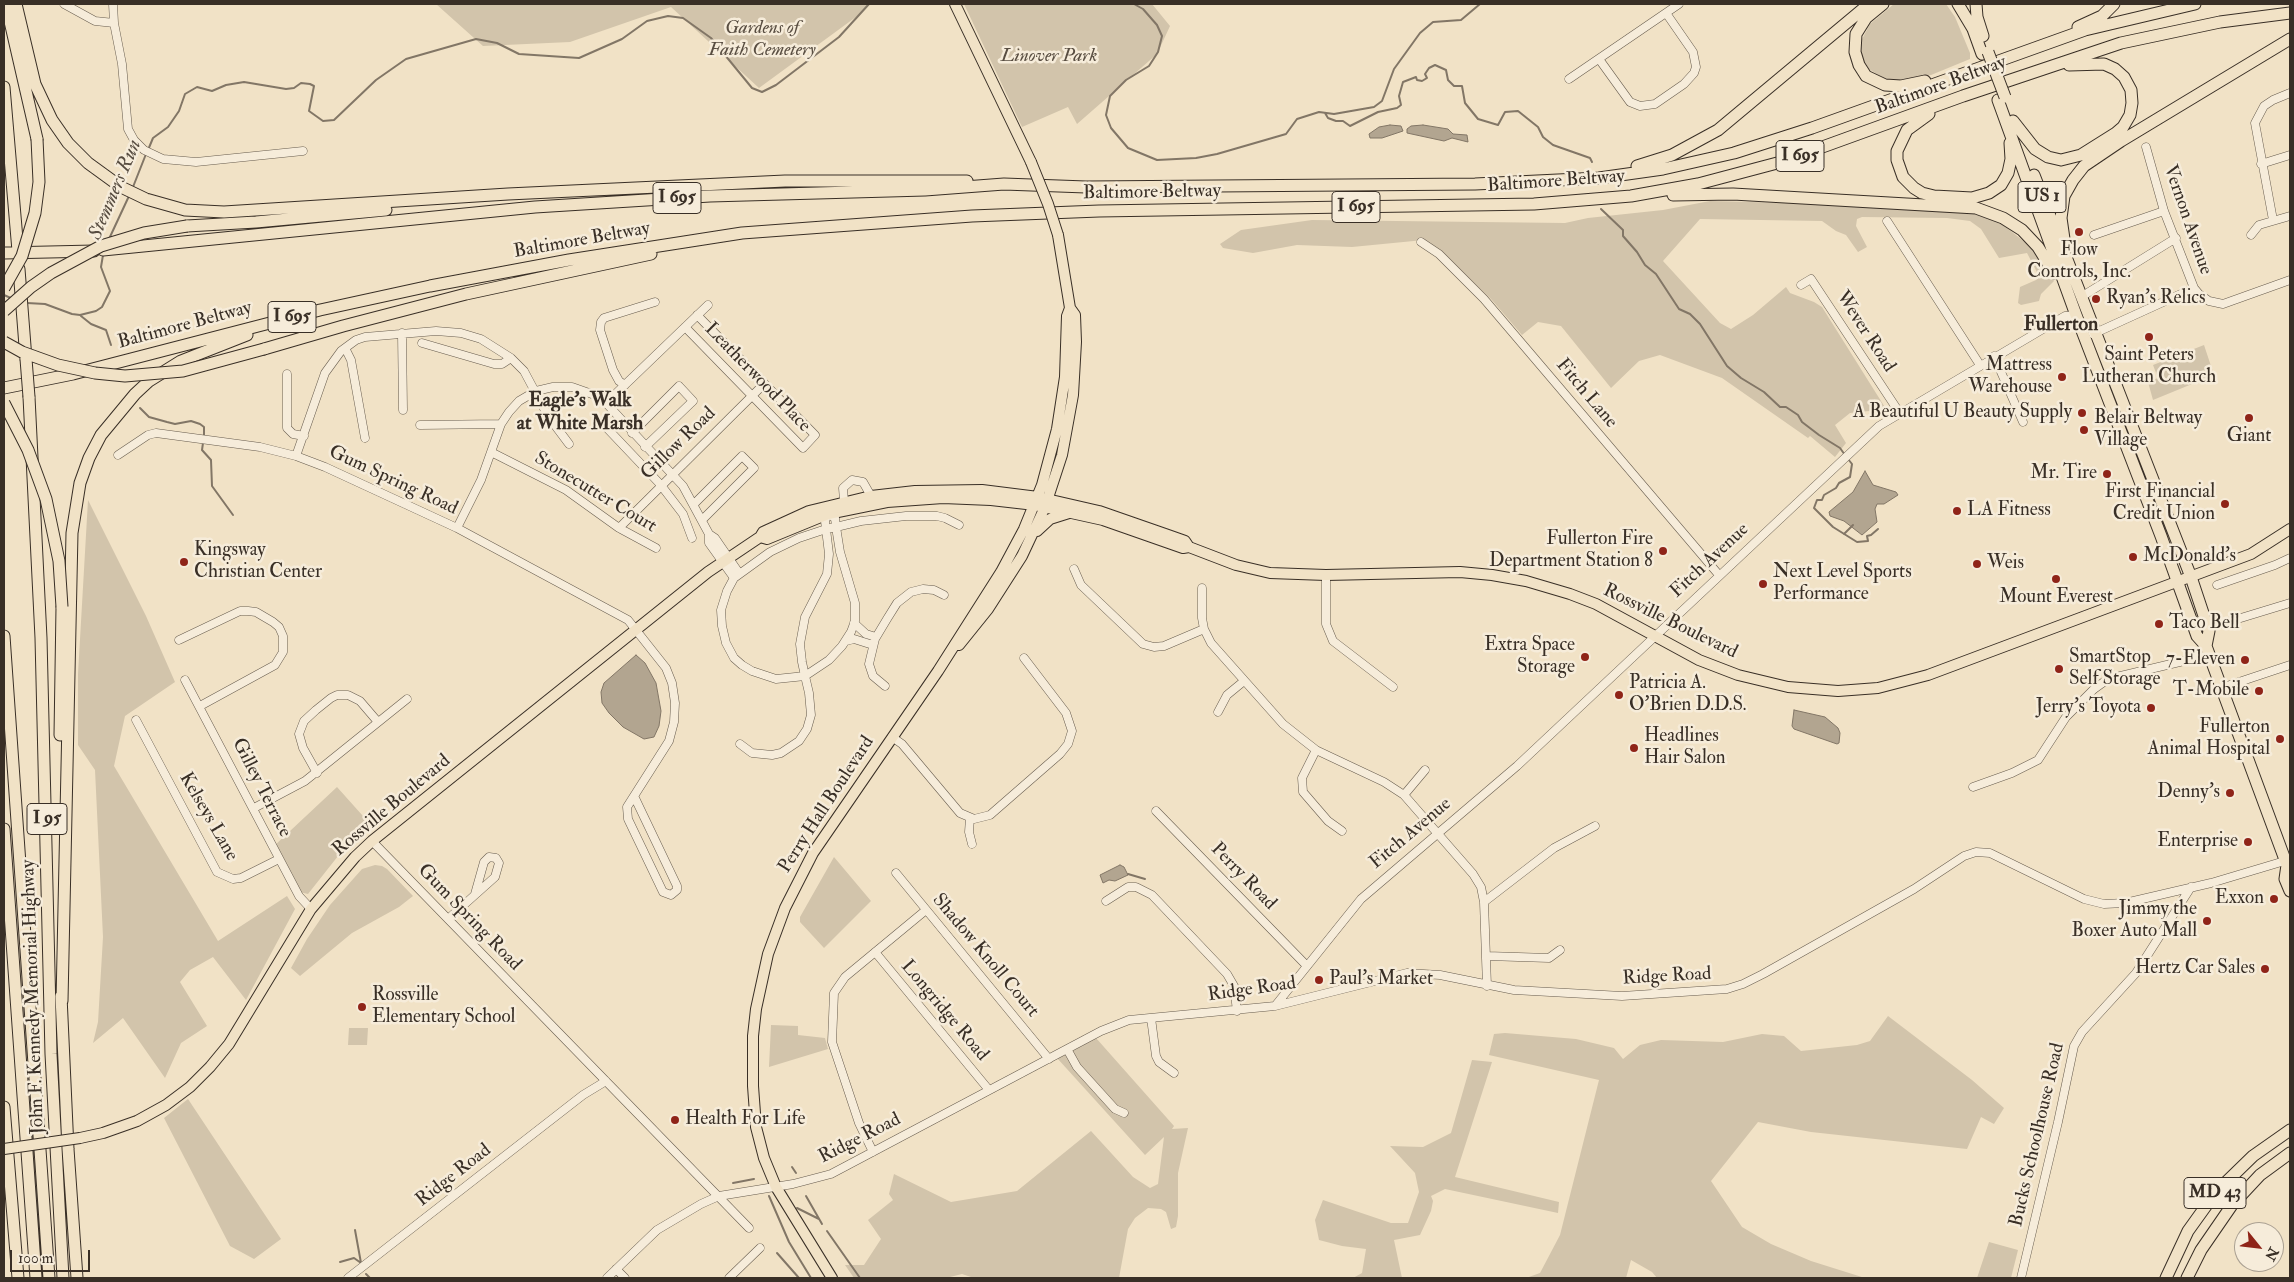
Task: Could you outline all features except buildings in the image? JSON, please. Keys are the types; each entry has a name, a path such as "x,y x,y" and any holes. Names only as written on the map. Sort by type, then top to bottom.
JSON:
{"highway":[{"path":"4,288 22,256 34,218 39,182 37,139 6,4"},
{"path":"16,4 32,75 46,110 74,150 115,184 146,199 176,208 214,212 785,181 972,181 1004,184"},
{"path":"1452,184 1612,171 1651,163 1672,155 1718,130 1869,4"},
{"path":"1883,4 1862,24 1855,39 1856,58 1866,76 1878,83 1901,86 1963,73"},
{"path":"1958,4 1973,29"},
{"path":"1976,4 1976,17"},
{"path":"2035,47 2102,16 2114,4"},
{"name":"Baltimore Beltway","path":"4,253 117,249 564,205 710,196 925,190 1004,184 1093,187 1452,184 1573,180 1631,174 1694,163 1781,139 2035,47 2115,22 2195,4"},
{"name":"Baltimore Beltway","path":"4,388 58,377 320,310 559,262 704,239 972,216 1099,211 1534,204 1632,196 1698,184 1781,162 2045,68 2153,35 2220,22 2290,13"},
{"name":"US 1","path":"1976,17 1985,53 2001,99 2081,297 2090,335 2177,582 2197,636 2208,651 2288,863 2285,879 2290,891"},
{"name":"US 1","path":"1973,29 1985,53"},
{"path":"2071,272 2062,230 2062,206 2068,187 2084,166 2137,131 2290,39"},
{"path":"2011,125 2035,149 2048,157 2061,160 2081,155 2116,133 2127,121 2131,109 2131,90 2124,77 2115,68 2093,62 2045,68"},
{"name":"John F. Kennedy Memorial Highway","path":"4,87 29,397 41,628 52,1054 63,1278"},
{"path":"1963,96 1923,118 1903,137 1897,160 1903,177 1914,188 1934,196 1972,198 1981,197 1995,190 2005,179 2010,166 2011,125"},
{"name":"US 1","path":"2011,125 2076,315 2090,335 2191,577 2208,628 2208,651"},
{"path":"4,311 36,283 83,254 134,235 187,226 361,213 502,198 522,194"},
{"path":"1632,196 1734,194 1976,208 2003,218 2031,238 2047,259 2076,315"},
{"path":"4,342 30,355 67,367 95,373 125,376 183,371 390,313 494,287 640,256 776,232"},
{"path":"62,1001 73,524 76,500 83,474 101,435 122,406 149,382 171,366 210,348 286,324 487,276"},
{"path":"4,403 28,450 48,504 59,561 62,607 60,964 67,1131 78,1278"},
{"path":"4,636 49,1278"},
{"path":"4,829 36,1278"},
{"name":"John F. Kennedy Memorial Highway","path":"4,1107 18,1278"},
{"name":"MD 43","path":"2166,1278 2188,1231 2216,1192 2253,1156 2290,1130"},
{"name":"MD 43","path":"2187,1278 2201,1250 2232,1205 2260,1175 2290,1153"},
{"path":"4,1199 11,1278"}],"main road":[{"path":"955,4 1031,162 1058,235 1070,308 1067,316 1068,395 1041,502"},
{"name":"US 1","path":"1963,4 1973,29"},
{"name":"US 1","path":"1972,4 1976,17"},
{"name":"Rossville Boulevard","path":"4,1149 80,1138 118,1128 146,1116 175,1098 202,1075 229,1044 311,909 338,876 372,841 725,560 760,538 763,532 786,520 844,501 871,496 953,490 993,491 1131,521 1185,541 1189,547"},
{"name":"Rossville Boulevard","path":"760,538 767,539 828,514 870,504 930,498 1041,502 1120,525 1183,548 1189,547 1236,565 1262,571 1289,575 1460,572 1510,578 1584,599 1708,664 1768,683 1823,690 1869,688 1928,675 2250,554 2289,532"},
{"name":"Perry Hall Boulevard","path":"938,671 988,610 1030,540 1041,502"},
{"name":"Perry Hall Boulevard","path":"832,1278 776,1186 758,1138 753,1086 753,1036 756,1009 768,954 785,908 803,871 938,671 1041,502"},
{"path":"1030,540 1050,519 1070,512"}],"street":[{"path":"64,4 95,21 114,23"},
{"path":"114,4 114,23 122,64 128,129 134,140 146,151 163,159 196,162 303,151"},
{"path":"1569,79 1679,4"},
{"path":"1599,59 1630,102 1645,106 1655,104 1684,84 1694,73 1696,67 1693,52 1666,13"},
{"path":"2273,220 2255,129 2256,119 2264,106 2290,93"},
{"name":"Vernon Avenue","path":"2146,147 2164,211 2194,288 2209,301 2223,304 2290,280"},
{"path":"2262,164 2290,155"},
{"path":"2094,235 2164,211"},
{"path":"2251,235 2259,225 2290,216"},
{"path":"1887,221 1980,365"},
{"path":"2081,297 2176,238"},
{"name":"Fitch Lane","path":"1421,242 1439,254 1484,299 1719,575"},
{"name":"Wever Road","path":"1801,284 1811,279 1899,412"},
{"path":"2090,335 2194,288"},
{"path":"625,385 619,381 613,370 600,330 601,322 604,318 655,302"},
{"name":"Leatherwood Place","path":"606,402 708,305"},
{"name":"Leatherwood Place","path":"685,327 802,448 815,435 697,315"},
{"name":"Fitch Avenue","path":"1275,1006 1306,965 1361,899 1523,760 1846,454 1899,412 2066,316 2076,315"},
{"path":"296,456 325,373 333,359 345,348 356,340 365,337 436,331 461,333 493,345 511,358 524,371 548,416 569,444"},
{"path":"402,333 403,410"},
{"path":"422,343 494,364 502,364 511,358"},
{"path":"345,348 351,360 365,438"},
{"path":"1994,356 2023,422"},
{"path":"287,374 288,428 293,434 304,436"},
{"name":"Gillow Road","path":"619,528 660,484 764,384"},
{"path":"632,433 679,386 693,401 645,447"},
{"path":"457,528 481,480 500,424 513,406 536,392 553,387 572,387 592,394 606,402 645,447 672,473 683,486 709,534 715,538 725,560 736,576"},
{"path":"420,425 500,424"},
{"path":"604,424 660,484 683,514 692,538"},
{"name":"Gum Spring Road","path":"118,455 148,435 156,433 260,447 296,456 325,467 457,528 628,620 666,668 674,693 675,713 672,732 665,750 634,796"},
{"name":"Stonecutter Court","path":"490,452 566,490 619,528 656,548"},
{"path":"694,504 742,456 754,468 702,520"},
{"path":"844,501 844,488 852,480 863,482 871,496"},
{"path":"740,744 752,753 772,756 781,753 799,741 807,729 811,715 805,676 800,644 805,617 827,574 829,554 826,529 825,521 828,514 835,518 836,527 840,552 855,603 854,623 846,641 829,660 805,676 776,679 752,671 734,658 726,643 721,610 727,590 736,576 770,552 799,538 826,529 836,527 880,518 920,516 945,518 958,525"},
{"path":"829,554 840,552"},
{"path":"2217,585 2290,558"},
{"path":"1074,569 1081,585 1143,644 1154,647 1164,646 1204,629"},
{"path":"1326,575 1326,624 1333,641 1393,687"},
{"path":"1202,588 1200,608 1204,629 1218,652 1283,724 1316,750 1384,782 1404,795 1478,882 1484,902 1487,986"},
{"path":"885,686 874,676 869,664 876,637 897,603 911,592 934,590 944,595"},
{"path":"2208,628 2290,603"},
{"path":"178,640 240,611 248,610 256,612 273,622 279,627 283,636 283,652 275,665 200,706"},
{"path":"854,623 866,634 876,637"},
{"path":"846,641 854,640 873,645"},
{"path":"1973,787 2012,773 2038,760 2066,717 2094,689 2108,679 2208,651"},
{"path":"892,737 902,744 957,810 970,818 984,817 995,812 1056,759 1070,738 1072,726 1066,714 1024,658"},
{"path":"2221,688 2290,665"},
{"name":"Gilley Terrace","path":"185,680 299,896 311,909"},
{"path":"1218,712 1227,695 1244,680"},
{"path":"316,773 300,741 300,734 304,721 316,710 331,698 338,695 348,695 360,701 378,722"},
{"path":"254,808 305,781 407,699"},
{"name":"Kelseys Lane","path":"136,720 217,872 233,879 241,878 279,859"},
{"path":"1316,750 1302,778 1303,792 1328,821 1342,831"},
{"path":"1404,795 1425,770"},
{"path":"634,796 676,886 677,890 671,895 663,892 627,815 627,807 634,796"},
{"name":"Perry Road","path":"1156,811 1306,965"},
{"path":"970,818 972,844"},
{"path":"1484,902 1554,848 1595,826"},
{"name":"Gum Spring Road","path":"372,841 606,1082"},
{"path":"646,856 659,850"},
{"name":"Ridge Road","path":"607,1278 665,1224 719,1196 827,1176 1117,1024 1150,1018 1275,1006 1407,973 1431,973 1487,986 1529,992 1622,996 1703,992 1736,987 1914,889 1964,856 1976,852 1990,853 2097,903 2118,904 2288,863"},
{"name":"Shadow Knoll Court","path":"896,873 1049,1059"},
{"path":"1106,901 1128,887 1136,887 1152,895 1227,974 1234,986 1237,1011"},
{"name":"Bucks Schoolhouse Road","path":"2021,1278 2074,1046 2082,1032 2136,973 2191,887"},
{"path":"448,919 475,894"},
{"path":"873,1152 859,1123 831,1036 832,1002 837,986 845,977 926,910"},
{"path":"1487,956 1549,958 1560,950"},
{"name":"Longridge Road","path":"874,952 989,1090"},
{"path":"1150,1018 1156,1056 1159,1062 1174,1073"},
{"path":"1067,1049 1076,1067 1115,1109 1124,1113"},
{"path":"606,1082 749,1228"},
{"name":"Ridge Road","path":"348,1278 583,1095 606,1082"},
{"path":"729,1278 760,1248"},
{"path":"616,1269 625,1278"}],"green space":[{"name":"Gardens of Faith Cemetery","path":"436,4 869,4 860,14 759,88 671,7 570,42 483,46"},
{"name":"Linover Park","path":"964,4 1152,4 1170,26 1157,54 1077,124 1068,107 1022,127"},
{"path":"1894,4 1946,4 1955,17 1970,53 1970,59 1931,75 1901,81 1886,80 1869,69 1861,56 1861,41 1870,24"},
{"path":"1710,201 1833,204 1979,214 2002,224 2036,251 2054,281 2041,294 2039,301 2021,305 2018,303 2020,287 2036,280 2039,276 2027,253 1999,258 1981,229 1970,221 1947,218 1862,217 1857,219 1856,226 1867,247 1858,252 1846,235 1836,231 1822,221 1700,219 1663,261 1720,323 1731,329 1753,315 1786,287 1790,293 1822,307 1886,409 1876,416 1869,411 1850,413 1835,425 1846,443 1835,457 1810,436 1808,438 1722,378 1660,355 1639,361 1611,388 1561,326 1538,322 1522,335 1491,299 1438,249 1424,240 1352,247 1297,245 1253,253 1223,248 1220,244 1241,230 1312,220 1565,223 1588,218 1663,210"},
{"path":"2204,345 2214,375 2153,400 2148,382 2158,378 2153,365"},
{"path":"88,500 146,616 175,682 125,716 114,766 218,941 287,896 295,909 246,1000 213,957 190,970 180,982 207,1026 181,1043 165,1078 123,1018 93,1043 98,1022 103,937 95,770 78,745 78,674"},
{"path":"337,787 371,825 342,851 308,894 295,891 274,846"},
{"path":"834,857 871,901 824,948 800,922 800,917"},
{"path":"375,865 387,869 413,896 399,907 352,933 300,976 291,968 307,939 330,905 362,869"},
{"path":"1888,1016 1972,1080 2004,1108 1994,1124 1981,1117 1967,1149 1811,1132 1758,1122 1711,1181 1742,1227 1771,1244 1811,1261 1865,1278 1657,1278 1652,1272 1631,1260 1626,1278 1526,1278 1540,1273 1560,1235 1599,1080 1489,1055 1494,1034 1505,1033 1576,1039 1614,1048 1623,1059 1640,1045 1661,1040 1723,1042 1762,1034 1784,1036 1801,1051 1857,1045 1870,1041"},
{"path":"771,1025 798,1026 798,1035 825,1038 828,1049 769,1067"},
{"path":"349,1028 368,1028 367,1045 348,1045"},
{"path":"1096,1038 1174,1126 1172,1129 1188,1128 1178,1173 1178,1216 1176,1227 1171,1229 1166,1212 1161,1209 1148,1208 1135,1218 1128,1229 1119,1278 974,1278 962,1274 946,1278 854,1278 845,1265 864,1265 881,1239 868,1220 893,1200 889,1194 894,1174 951,1202 1017,1191 1091,1131 1133,1177 1150,1188 1158,1184 1164,1137 1145,1155 1057,1058"},
{"path":"1472,1060 1492,1062 1455,1177 1559,1202 1558,1213 1445,1189 1431,1196 1433,1201 1431,1211 1420,1235 1394,1240 1402,1278 1353,1278 1362,1273 1366,1249 1342,1246 1319,1240 1315,1220 1323,1200 1391,1223 1408,1223 1419,1192 1415,1173 1390,1146 1423,1147 1451,1133"},
{"path":"188,1099 281,1239 254,1259 230,1246 164,1118"},
{"path":"1989,1242 2018,1250 2011,1278 1977,1278"}],"shaded area":[{"path":"1423,125 1448,129 1453,134 1467,135 1468,142 1452,138 1444,141 1407,133 1407,129 1411,126"},
{"path":"1401,126 1403,131 1382,138 1370,138 1369,134 1379,127"},
{"path":"1865,471 1873,485 1896,492 1898,495 1884,504 1877,504 1875,509 1877,522 1862,535 1844,521 1830,516 1829,512 1853,492"},
{"path":"636,655 645,663 656,683 661,711 659,726 654,737 644,739 623,727 602,703 601,692 604,683"},
{"path":"1794,710 1825,717 1838,728 1840,733 1839,743 1837,744 1794,729 1792,726"},
{"path":"1120,865 1124,867 1128,875 1115,881 1109,880 1103,883 1100,875"}],"waterway":[{"name":"Stemmers Run","path":"148,150 153,138 168,127 179,111 185,94 197,87 212,91 226,85 244,82 286,89 294,88 301,83 310,84 314,86 309,111 323,121 334,120 376,80 406,59 476,39 497,43 519,54 579,58 622,39 647,21 668,16 683,18 711,38 752,88 762,92 776,85 839,37 869,4"},
{"name":"Stemmers Run","path":"1134,4 1143,9 1157,25 1162,36 1158,52 1149,66 1126,80 1110,96 1106,115 1111,128 1128,148 1157,160 1196,158 1217,154 1286,134 1297,119 1319,112 1334,114 1374,107 1382,101 1394,69 1420,33 1433,22 1461,20 1480,4"},
{"path":"1325,113 1328,118 1343,121 1350,126 1378,112 1397,108 1401,105 1399,96 1403,82 1416,77 1417,80 1422,81 1427,78 1425,74 1429,68 1435,65 1446,70 1448,80 1454,86 1462,86 1465,103 1478,119 1498,125 1505,112 1518,111 1538,127 1543,137 1553,145 1590,158 1592,162"},
{"name":"Stemmers Run","path":"133,187 146,154"},
{"name":"Stemmers Run","path":"109,239 129,196"},
{"path":"1601,209 1623,230 1623,236 1645,265 1656,274 1679,309 1690,314 1700,324 1727,366 1741,378 1764,392 1780,407 1786,407 1798,415 1802,422 1840,448 1845,455"},
{"name":"Stemmers Run","path":"27,303 45,304 80,315 96,311 102,307 110,291 101,267 103,255"},
{"name":"Stemmers Run","path":"4,295 13,299"},
{"path":"81,316 91,324 106,330 111,345"},
{"path":"140,408 149,417 167,422 175,424 191,421 200,424 204,427 204,438"},
{"path":"203,443 202,450 211,460 212,486 233,515"},
{"path":"1848,459 1852,464 1850,477 1824,495 1822,500 1817,500 1814,508 1833,527 1857,542 1868,541 1867,536 1878,529"},
{"path":"1844,534 1853,525"},
{"path":"1128,874 1145,879"},
{"path":"792,1167 796,1173"},
{"path":"733,1183 754,1179"},
{"path":"769,1196 789,1242 811,1278"},
{"path":"806,1196 822,1224"},
{"path":"797,1208 819,1219"},
{"path":"355,1230 361,1263"},
{"path":"827,1231 860,1278"},
{"path":"777,1253 799,1278"},
{"path":"340,1262 354,1258 361,1263"},
{"path":"366,1274 370,1278"}],"place":[{"name":"Flow Controls, Inc.","path":"2079,232"},
{"name":"Ryan's Relics","path":"2096,299"},
{"name":"Saint Peters Lutheran Church","path":"2149,337"},
{"name":"Mattress Warehouse","path":"2062,377"},
{"name":"A Beautiful U Beauty Supply","path":"2082,413"},
{"name":"Giant","path":"2249,418"},
{"name":"Belair Beltway Village","path":"2084,430"},
{"name":"Mr. Tire","path":"2107,474"},
{"name":"First Financial Credit Union","path":"2225,504"},
{"name":"LA Fitness","path":"1957,511"},
{"name":"Fullerton Fire Department Station 8","path":"1663,551"},
{"name":"McDonald's","path":"2133,557"},
{"name":"Kingsway Christian Center","path":"184,562"},
{"name":"Weis","path":"1977,564"},
{"name":"Mount Everest","path":"2056,579"},
{"name":"Next Level Sports Performance","path":"1763,584"},
{"name":"Taco Bell","path":"2159,624"},
{"name":"Extra Space Storage","path":"1585,657"},
{"name":"7-Eleven","path":"2245,660"},
{"name":"SmartStop Self Storage","path":"2059,669"},
{"name":"T-Mobile","path":"2259,691"},
{"name":"Patricia A. O’Brien D.D.S.","path":"1619,695"},
{"name":"Jerry's Toyota","path":"2151,708"},
{"name":"Fullerton Animal Hospital","path":"2280,739"},
{"name":"Headlines Hair Salon","path":"1634,748"},
{"name":"Denny's","path":"2230,793"},
{"name":"Enterprise","path":"2248,842"},
{"name":"Exxon","path":"2274,899"},
{"name":"Jimmy the Boxer Auto Mall","path":"2207,921"},
{"name":"Hertz Car Sales","path":"2265,969"},
{"name":"Paul’s Market","path":"1319,980"},
{"name":"Rossville Elementary School","path":"362,1007"},
{"name":"Health For Life","path":"675,1120"}],"district":[{"name":"Fullerton","path":"2061,326"},
{"name":"Eagle's Walk at White Marsh","path":"580,414"}]}
